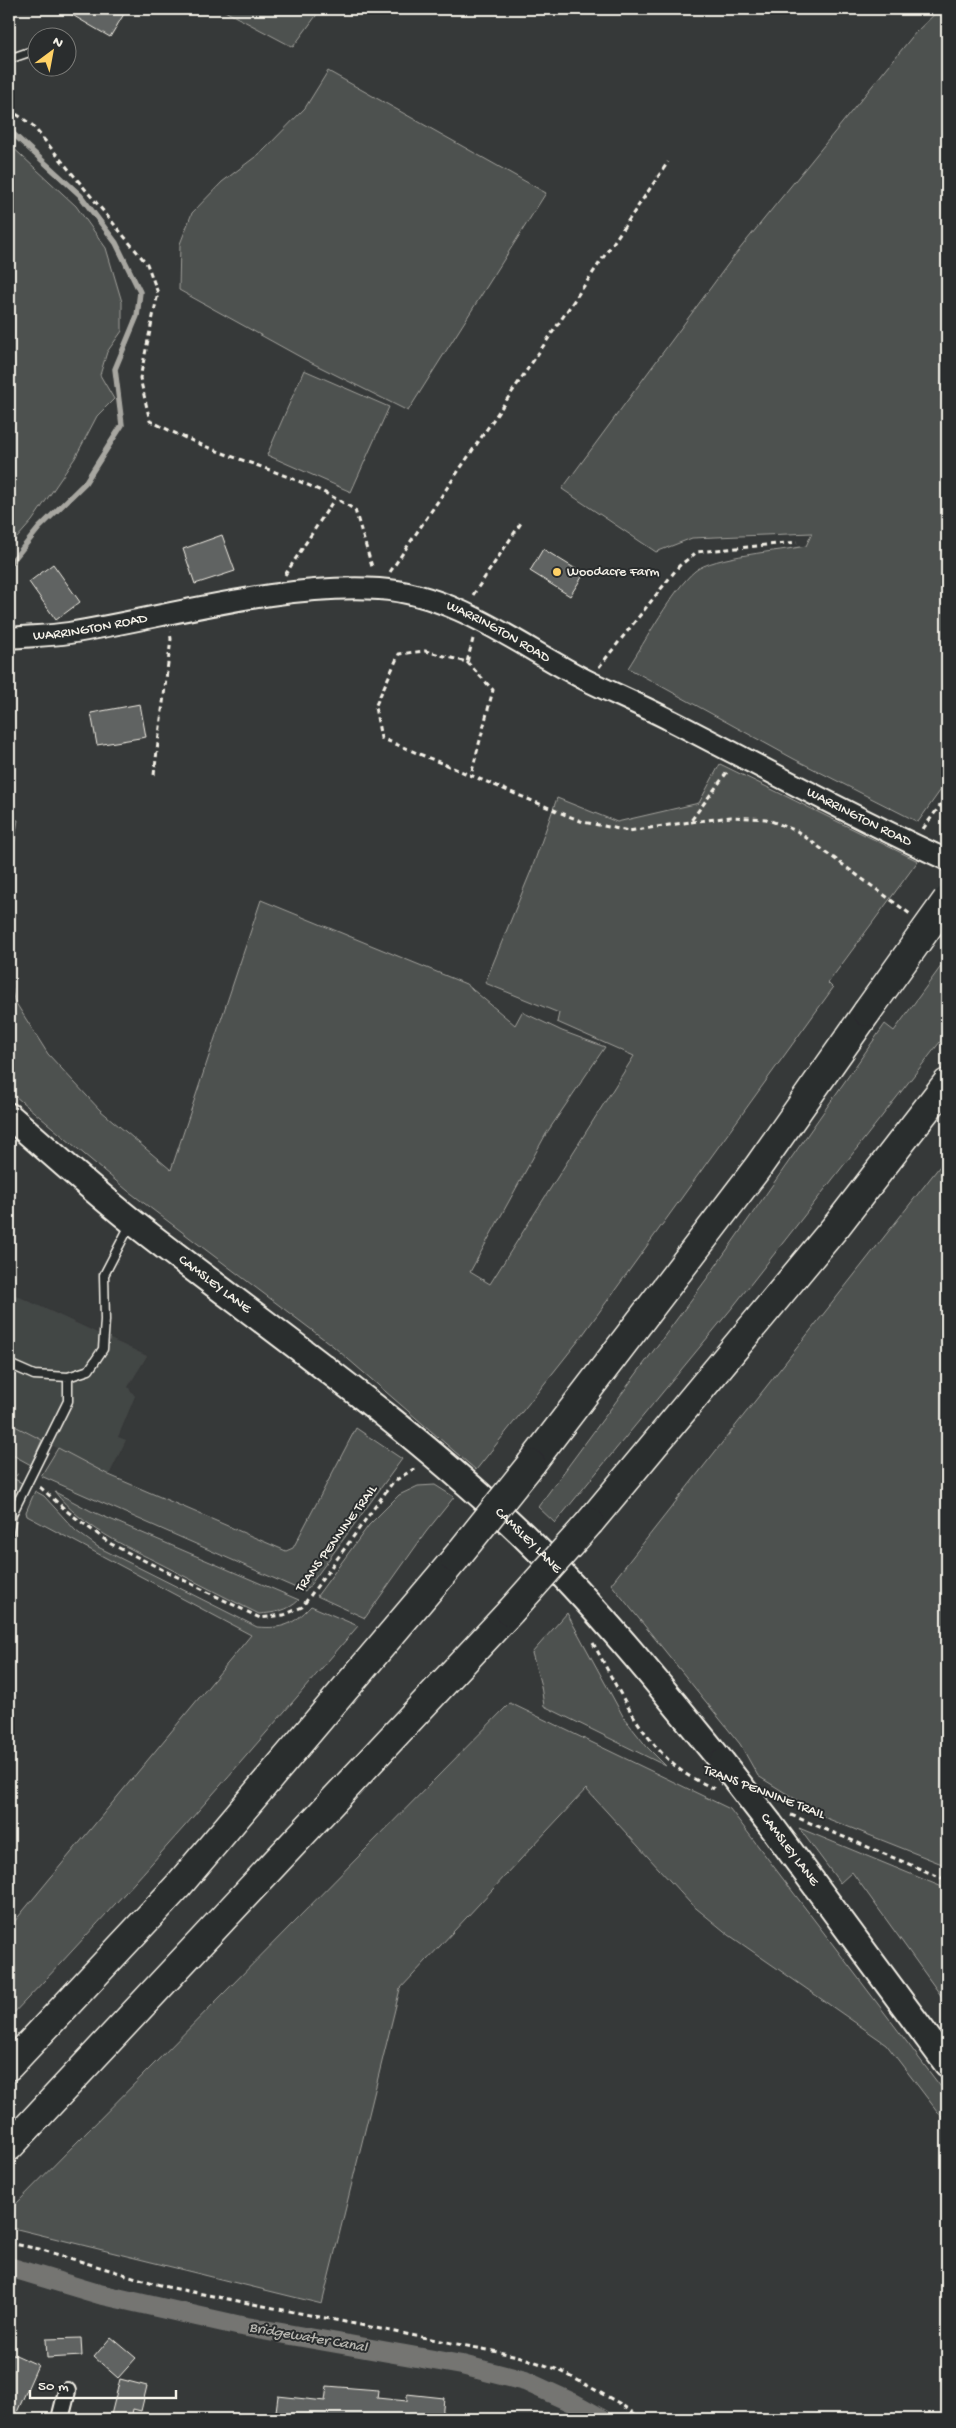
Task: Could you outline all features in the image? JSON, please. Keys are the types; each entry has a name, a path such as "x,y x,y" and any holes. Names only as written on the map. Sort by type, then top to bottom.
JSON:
{"highway":[{"path":"9,2066 178,1886 455,1559 531,1464 758,1166 947,900"},
{"path":"9,2147 510,1612 590,1522 826,1239 947,1082"}],"main road":[{"name":"CAMSLEY LANE","path":"9,1116 132,1221 399,1427 468,1485 523,1536 592,1606 722,1762 779,1819 947,2064"}],"street":[{"name":"WARRINGTON ROAD","path":"9,638 68,633 167,614 314,591 379,590 418,596 436,601 470,616 588,681 671,720 738,756 947,860"},
{"path":"60,2419 67,2390"}],"lane":[{"path":"9,58 28,52"},
{"path":"9,1364 34,1375 68,1377 89,1370 103,1349 105,1320 104,1275 132,1221"},
{"path":"9,1532 12,1514 68,1401 68,1377"}],"path":[{"path":"9,109 32,125 147,264 158,293 140,378 150,421 196,442 279,472 337,498 355,510 379,590"},
{"path":"379,590 668,162"},
{"path":"276,596 287,572 337,498"},
{"path":"467,662 470,616 521,523"},
{"path":"588,681 679,566 697,552 797,542"},
{"path":"154,775 171,640 167,614"},
{"path":"470,775 493,690 467,662 426,651 399,654 375,707 381,738 583,822 628,831 730,817 766,819 797,831 916,919"},
{"path":"690,822 738,756"},
{"path":"912,844 947,796"},
{"name":"TRANS PENNINE TRAIL","path":"9,1470 40,1487 68,1512 111,1544 260,1618 284,1614 302,1607 393,1482 412,1470 424,1469"},
{"name":"TRANS PENNINE TRAIL","path":"592,1642 641,1728 664,1756 685,1774 724,1792"},
{"name":"TRANS PENNINE TRAIL","path":"779,1819 947,1880"},
{"path":"9,2243 39,2249 168,2287 518,2356 558,2370 619,2403 642,2419"}],"shaded area":[{"path":"221,9 321,9 293,47"},
{"path":"940,9 947,9 947,781 918,822 794,759 628,668 669,603 695,571 716,561 806,546 812,533 692,538 656,552 562,489 734,256 916,32"},
{"path":"328,71 546,193 408,411 304,359 179,290 180,244 192,213 222,182 263,151 305,108"},
{"path":"9,144 76,206 106,248 122,302 122,331 107,352 100,375 114,399 97,416 75,458 32,521 9,547"},
{"path":"304,370 389,407 351,492 267,455"},
{"path":"720,764 918,861 828,983 833,988 579,1340 476,1470 333,1346 128,1191 9,1091 9,974 14,1000 48,1054 100,1110 171,1170 261,900 466,984 515,1025 522,1012 562,1031 605,1047 546,1134 470,1272 490,1284 634,1056 557,1022 559,1013 485,983 531,871 557,798 617,822 699,803"},
{"path":"9,819 18,820 9,876"},
{"path":"947,958 947,1033 732,1308 555,1523 538,1507 708,1277 885,1024 894,1031"},
{"path":"947,1157 947,1866 826,1818 758,1776 740,1744 611,1584"},
{"path":"9,1292 147,1356 128,1387 135,1396 118,1437 126,1440 109,1475 9,1423"},
{"path":"9,1423 42,1440 31,1465 9,1453"},
{"path":"356,1428 402,1459 305,1592 41,1476 58,1448 109,1475 286,1551 293,1548"},
{"path":"9,1476 22,1483 11,1504 9,1503"},
{"path":"435,1485 454,1497 426,1532 365,1618 317,1596 369,1525 399,1495 418,1486"},
{"path":"35,1491 44,1496 76,1531 98,1547 257,1627 274,1627 293,1622 311,1606 358,1626 143,1874 9,2018 9,1928 251,1635 27,1516 26,1512"},
{"path":"55,1492 91,1511 299,1600 290,1607 280,1611 259,1614 105,1534 78,1515"},
{"path":"567,1613 624,1718 647,1747 666,1766 544,1706 532,1653"},
{"path":"510,1703 730,1809 947,2095 947,2124 886,2044 729,1935 691,1904 586,1789 400,1989 322,2304 9,2227 9,2211"},
{"path":"799,1828 947,1889 947,2004 852,1872 840,1883"}],"building":[{"path":"62,9 127,9 110,37"},
{"path":"222,535 235,571 195,584 183,549"},
{"name":"Woodacre Farm","path":"543,549 584,574 570,596 530,571"},
{"path":"53,564 80,602 56,620 29,582"},
{"path":"140,704 146,737 97,745 91,713"},
{"path":"111,2337 136,2358 118,2378 94,2357"},
{"path":"81,2338 82,2356 47,2358 46,2339"},
{"path":"9,2352 38,2365 14,2419 9,2419"},
{"path":"120,2379 147,2386 141,2411 133,2409 131,2419 110,2419"},
{"path":"327,2386 378,2390 377,2398 407,2401 407,2394 444,2398 442,2419 275,2419 278,2396 325,2401"}],"waterway":[{"path":"9,130 80,195 116,243 140,292 137,316 115,369 122,425 85,483 39,528 9,565"},
{"name":"Bridgewater Canal","path":"9,2267 99,2294 241,2326 462,2365 525,2381 573,2403 602,2419"}],"place":[{"name":"Woodacre Farm","path":"557,572"}]}
